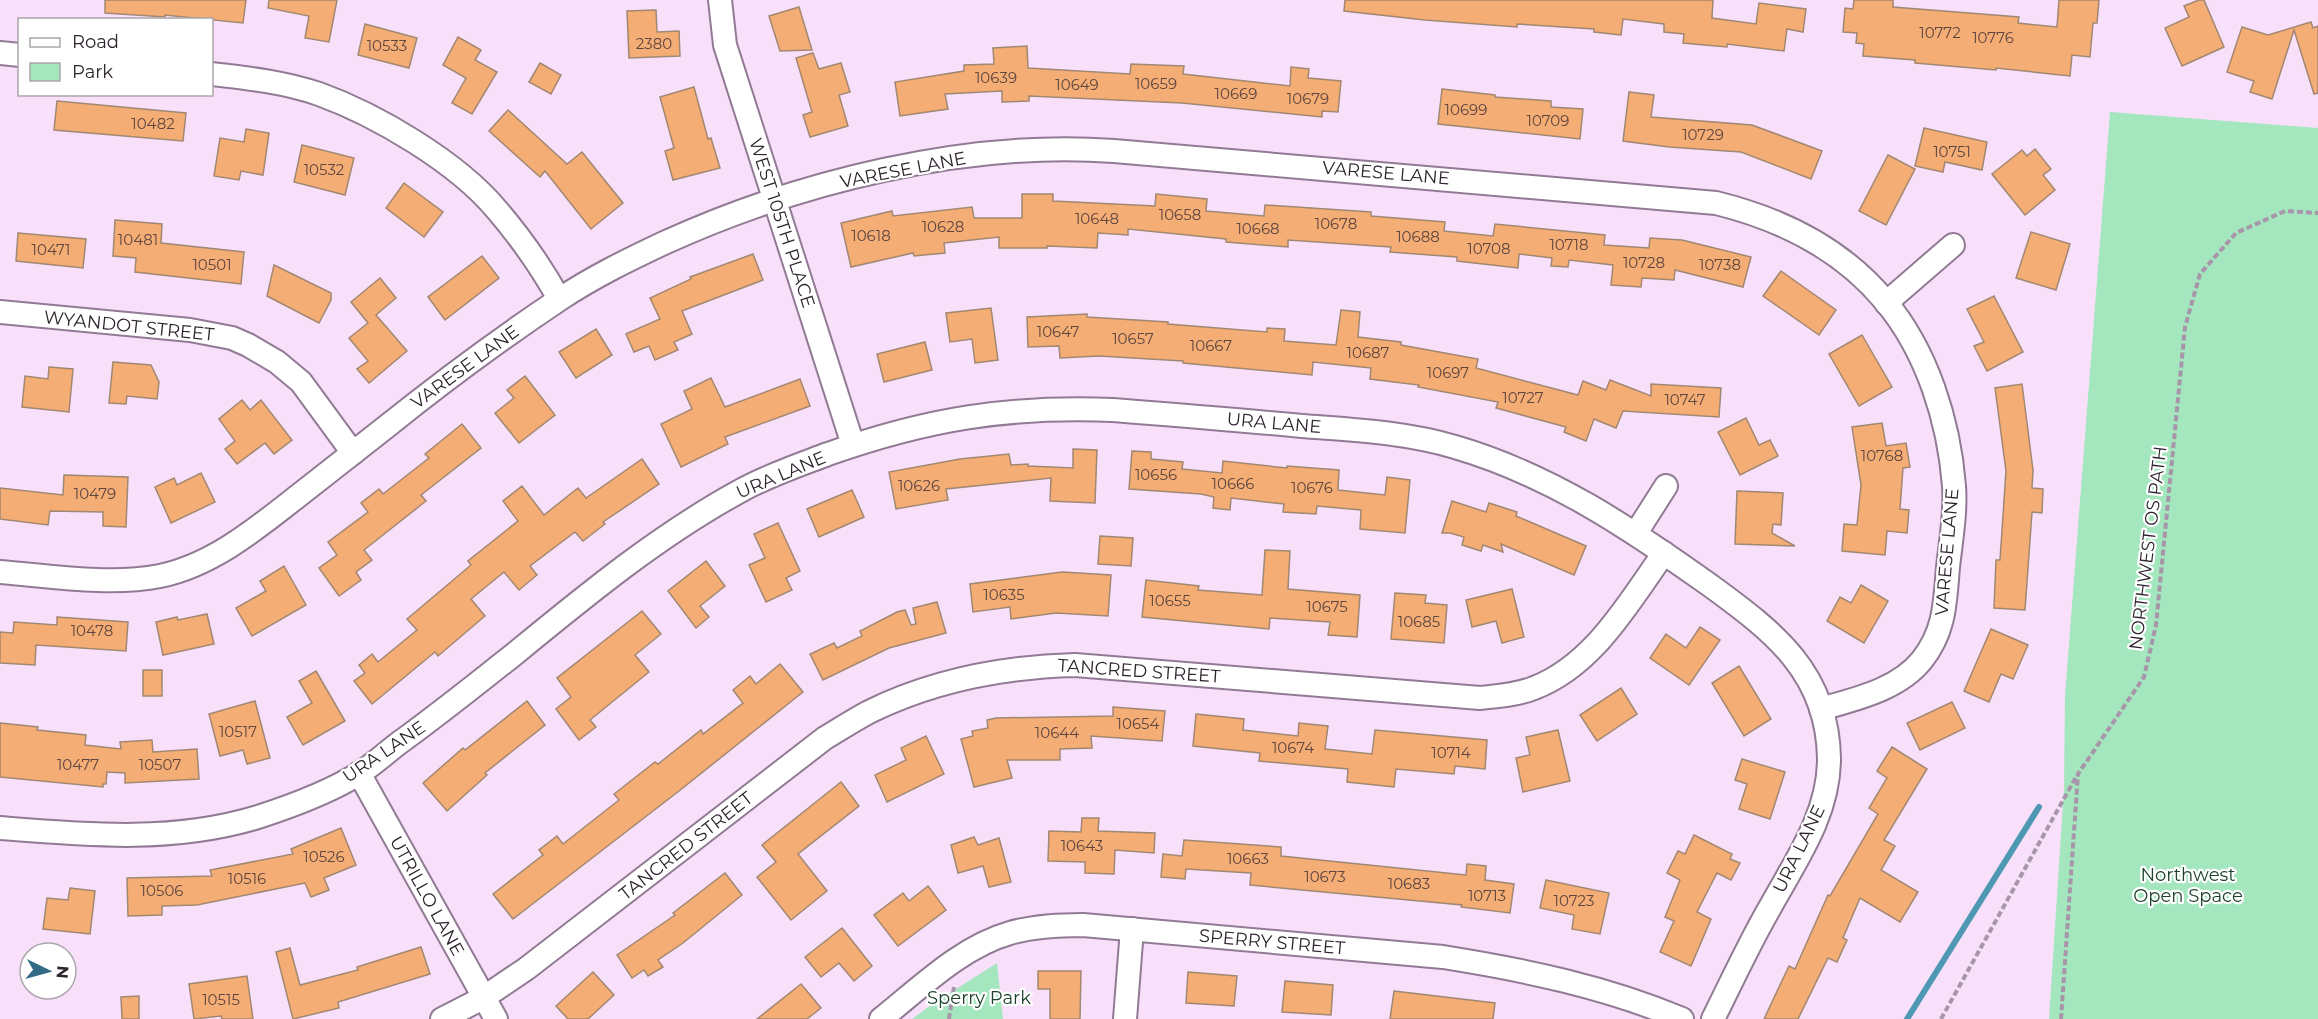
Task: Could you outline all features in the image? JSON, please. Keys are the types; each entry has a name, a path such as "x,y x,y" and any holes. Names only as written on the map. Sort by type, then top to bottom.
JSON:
{"street":[{"name":"WEST 105TH PLACE","path":"720,0 725,45 853,445"},
{"path":"0,54 18,55"},
{"path":"213,74 284,85 319,94 373,118 423,148 449,166 496,208 547,278 559,299"},
{"name":"VARESE LANE","path":"0,572 113,580 138,579 181,570 201,561 246,536 470,363 559,299 615,266 704,225 775,200 916,163 1001,153 1093,150 1716,203 1739,208 1811,239 1853,268 1886,303 1911,341 1928,373 1949,446 1954,507 1944,611 1935,642 1920,662 1887,687 1821,709"},
{"path":"1886,303 1953,245"},
{"name":"WYANDOT STREET","path":"0,312 190,330 232,338 277,362 301,382 353,453"},
{"name":"URA LANE","path":"0,828 93,835 145,836 180,832 256,817 285,807 359,773 442,711 613,574 710,508 746,488 804,463 853,445 905,430 955,418 1000,412 1067,408 1387,433 1453,446 1507,465 1572,495 1636,533 1760,621 1788,649 1809,681 1821,709 1829,758 1827,780 1817,820 1713,1019"},
{"path":"1636,533 1666,486"},
{"name":"TANCRED STREET","path":"442,1019 483,999 526,969 825,738 868,713 905,696 990,672 1032,666 1075,665 1480,698 1510,695 1535,688 1570,667 1600,639 1664,553"},
{"name":"UTRILLO LANE","path":"359,773 496,1019"},
{"name":"SPERRY STREET","path":"881,1019 964,955 986,942 1009,933 1050,925 1083,925 1443,957 1493,965 1580,984 1682,1019"},
{"path":"1125,1019 1132,929"}],"path":[{"name":"NORTHWEST OS PATH","path":"1941,1019 2078,774 2144,677 2156,625 2185,327 2200,274 2236,233 2286,211 2318,213"},
{"path":"2061,1019 2078,774"}],"green space":[{"name":"Northwest Open Space","path":"2110,112 2318,128 2318,1019 2049,1019 2064,788 2065,696"},
{"name":"Sperry Park","path":"997,963 1003,1019 912,1019 931,1005"}],"building":[{"path":"105,0 246,0 243,23 213,20 213,18 105,13"},
{"path":"269,0 337,0 329,42 305,38 309,16 268,8"},
{"path":"1345,0 1713,0 1712,18 1756,24 1759,3 1806,9 1803,32 1787,29 1784,51 1727,44 1727,47 1683,43 1684,34 1664,32 1664,24 1623,19 1621,35 1594,32 1594,29 1517,24 1517,27 1344,11"},
{"path":"1854,0 1893,0 1893,7 2019,17 2018,23 2057,27 2059,0 2099,0 2097,23 2093,23 2090,57 2072,55 2070,76 1915,63 1915,60 1863,56 1864,44 1856,43 1857,33 1843,32 1845,8 1853,9"},
{"path":"2204,0 2224,47 2182,66 2165,28 2189,17 2184,6"},
{"path":"799,7 812,50 780,51 769,16"},
{"path":"656,10 657,32 679,31 680,56 629,58 627,11"},
{"path":"2311,22 2313,28 2318,26 2318,93 2314,94 2294,30 2272,99 2250,92 2254,81 2227,72 2242,27 2268,35"},
{"path":"365,24 417,38 409,68 358,55"},
{"path":"458,37 481,50 475,60 497,72 472,114 452,103 466,78 443,65"},
{"path":"1027,46 1028,68 1130,74 1131,64 1184,66 1183,74 1290,86 1291,67 1309,69 1308,78 1341,81 1338,112 1322,111 1322,117 1182,103 1029,96 1029,101 1002,102 1002,91 945,94 948,109 900,116 895,82 964,71 964,65 994,64 993,48"},
{"path":"813,53 819,69 841,63 850,92 839,95 848,126 810,137 803,115 812,112 796,58"},
{"path":"540,63 561,75 551,94 529,82"},
{"path":"694,87 708,139 711,138 720,168 673,180 665,151 674,148 660,97"},
{"path":"1442,89 1495,95 1495,97 1551,101 1551,107 1583,109 1580,139 1438,124"},
{"path":"1629,92 1654,95 1651,117 1752,125 1822,151 1811,179 1741,152 1623,141"},
{"path":"57,101 186,113 183,141 54,130"},
{"path":"508,110 567,164 582,152 623,203 591,229 545,171 540,177 489,131"},
{"path":"1924,128 1987,142 1982,170 1945,162 1943,172 1915,166"},
{"path":"246,129 269,133 263,175 241,171 239,180 214,176 220,138 244,142"},
{"path":"302,145 354,158 345,195 294,182"},
{"path":"2035,149 2051,169 2043,175 2055,190 2025,215 1992,174 2022,150 2027,156"},
{"path":"1888,155 1915,169 1886,225 1859,211"},
{"path":"404,183 443,212 424,237 386,208"},
{"path":"1022,194 1053,194 1053,201 1155,206 1156,194 1207,199 1206,211 1264,216 1265,205 1371,212 1371,216 1445,222 1444,231 1493,236 1495,224 1605,235 1604,245 1649,248 1650,238 1682,240 1751,257 1743,287 1675,270 1674,280 1642,278 1641,287 1611,285 1613,265 1569,260 1568,267 1551,266 1552,258 1519,254 1518,268 1457,261 1457,257 1390,252 1391,247 1288,240 1288,247 1226,242 1226,239 1128,229 1128,235 1098,233 1097,248 1047,246 1047,248 999,248 999,237 944,243 945,253 914,256 913,253 851,267 841,223 892,211 893,216 972,207 974,218 1022,218"},
{"path":"115,220 162,224 161,243 244,252 241,284 135,272 136,258 113,256"},
{"path":"2031,232 2070,244 2056,290 2016,278"},
{"path":"18,233 86,239 83,268 16,261"},
{"path":"753,254 763,280 682,311 692,334 674,342 678,350 655,360 649,346 634,352 626,334 660,319 650,298 691,279 690,277"},
{"path":"482,256 499,278 445,320 428,297"},
{"path":"274,265 331,293 331,300 319,323 267,296"},
{"path":"1781,271 1836,310 1819,335 1763,296"},
{"path":"380,278 396,298 376,315 407,351 369,383 357,369 368,361 349,338 368,323 351,302"},
{"path":"1994,296 2023,352 1987,371 1974,346 1984,342 1967,309"},
{"path":"991,308 998,360 975,363 972,339 950,342 946,313"},
{"path":"1341,310 1360,312 1358,337 1401,342 1401,345 1478,359 1476,368 1578,395 1583,381 1606,390 1610,380 1651,396 1651,384 1721,388 1719,417 1623,411 1616,428 1594,419 1586,441 1564,432 1566,427 1496,408 1498,402 1418,387 1419,385 1370,379 1371,368 1313,362 1312,375 1183,363 1183,361 1099,356 1060,358 1059,346 1028,347 1027,317 1087,314 1087,317 1267,332 1267,328 1285,329 1284,341 1336,345"},
{"path":"596,329 612,355 576,378 559,352"},
{"path":"1862,335 1892,387 1859,406 1829,354"},
{"path":"925,342 932,370 884,382 877,354"},
{"path":"113,362 151,365 159,382 157,399 127,396 126,404 109,403"},
{"path":"49,367 73,369 69,412 22,407 25,376 48,379"},
{"path":"525,376 555,415 519,443 495,413 514,398 507,390"},
{"path":"711,378 725,407 800,379 810,406 725,437 728,444 681,467 661,424 692,409 684,391"},
{"path":"2022,384 2033,470 2032,488 2043,489 2042,513 2032,512 2025,610 1994,608 1996,560 2000,560 2006,471 1995,388"},
{"path":"242,400 250,410 261,400 292,440 274,454 265,443 237,464 225,449 235,441 219,419"},
{"path":"1746,418 1759,445 1770,440 1778,456 1740,475 1718,432"},
{"path":"1882,423 1886,446 1906,443 1910,467 1903,468 1900,509 1909,510 1907,533 1887,531 1885,555 1842,551 1844,524 1857,525 1861,485 1852,427"},
{"path":"462,424 481,448 421,495 426,501 364,550 372,560 356,572 361,580 339,596 319,568 337,555 328,542 368,512 361,503 379,489 383,494 429,458 425,454"},
{"path":"1073,449 1097,450 1095,503 1050,501 1051,478 946,489 948,500 896,509 889,472 960,459 1009,454 1011,465 1028,464 1028,466 1073,468"},
{"path":"1132,451 1151,452 1151,459 1183,462 1182,469 1222,473 1223,461 1287,468 1287,466 1339,470 1338,490 1385,495 1387,477 1410,480 1405,533 1360,529 1361,510 1317,506 1316,514 1283,512 1284,504 1231,498 1230,510 1213,508 1214,497 1201,494 1129,489"},
{"path":"642,459 659,484 603,522 605,524 583,541 575,532 530,566 537,575 519,590 504,572 471,599 485,616 438,656 435,652 372,704 354,681 365,673 359,665 372,654 378,662 417,630 407,619 471,565 468,561 518,521 503,501 522,486 544,515 578,488 586,498"},
{"path":"201,473 215,502 171,523 155,487 174,478 177,485"},
{"path":"64,475 128,477 126,527 103,526 103,512 50,511 48,525 0,519 0,488 63,495"},
{"path":"852,490 864,517 819,537 807,509"},
{"path":"1737,491 1783,493 1781,525 1773,524 1772,533 1795,546 1735,544"},
{"path":"1452,501 1486,512 1489,503 1517,512 1516,516 1586,546 1574,575 1501,544 1503,552 1483,545 1481,551 1462,545 1464,537 1442,533"},
{"path":"778,523 800,571 786,578 792,590 766,602 749,565 765,558 754,534"},
{"path":"1100,536 1133,538 1131,566 1098,564"},
{"path":"1265,550 1290,551 1288,589 1360,595 1357,637 1328,635 1330,622 1270,618 1269,629 1142,617 1146,580 1199,586 1198,590 1262,595"},
{"path":"706,561 725,586 700,606 709,617 696,628 668,591"},
{"path":"284,566 306,605 252,636 236,608 266,591 260,581"},
{"path":"1062,572 1111,575 1108,616 1056,613 1011,619 1010,607 973,612 970,584"},
{"path":"1861,585 1888,601 1864,643 1827,621 1840,597 1851,603"},
{"path":"1512,589 1524,637 1502,643 1496,621 1472,627 1466,600"},
{"path":"1395,593 1426,595 1425,603 1447,605 1444,643 1391,639"},
{"path":"937,602 946,633 889,648 823,680 810,654 834,643 837,648 862,636 860,631 897,612 905,610 911,625 916,624 913,608"},
{"path":"642,611 661,634 635,655 649,672 590,720 596,727 579,740 556,709 571,697 557,678"},
{"path":"207,614 214,644 163,655 156,622"},
{"path":"57,617 128,622 126,651 36,645 35,665 0,663 0,632 13,633 14,622 57,625"},
{"path":"1700,627 1720,640 1689,685 1650,658 1666,634 1686,648"},
{"path":"1991,629 2028,645 2013,679 2001,674 1989,702 1964,691"},
{"path":"780,664 803,692 513,919 493,894 543,855 539,850 557,836 563,844 619,800 614,794 655,762 658,764 701,730 703,734 743,703 733,690 750,676 756,684"},
{"path":"1739,666 1771,719 1744,736 1712,683"},
{"path":"143,670 162,670 162,696 143,696"},
{"path":"316,671 345,721 303,745 287,717 312,703 299,681"},
{"path":"1621,688 1637,714 1597,741 1580,715"},
{"path":"255,701 270,758 247,764 243,750 220,756 209,714"},
{"path":"527,701 545,725 485,773 487,775 447,811 423,783 463,748 465,750"},
{"path":"1952,702 1965,728 1920,750 1907,723"},
{"path":"1113,707 1165,711 1162,741 1091,736 1092,748 1060,749 1060,760 1007,760 1012,778 974,787 961,739 973,736 972,731 988,728 987,720 1113,716"},
{"path":"1196,714 1244,719 1243,730 1298,736 1299,723 1328,726 1325,749 1372,754 1375,730 1487,740 1485,769 1455,766 1454,774 1396,769 1394,787 1347,782 1348,769 1259,761 1260,753 1193,746"},
{"path":"0,723 38,727 37,730 86,735 85,745 121,749 120,742 152,740 153,752 197,749 199,779 125,783 125,773 107,772 106,784 103,784 103,787 0,777"},
{"path":"1558,730 1570,781 1523,792 1516,758 1530,755 1526,737"},
{"path":"926,736 944,774 887,802 875,775 906,760 901,748"},
{"path":"1892,747 1927,769 1884,840 1895,846 1881,870 1918,892 1900,922 1860,898 1843,938 1847,940 1837,962 1828,958 1798,1019 1764,1019 1789,966 1795,969 1828,895 1830,896 1878,814 1869,808 1887,778 1877,771"},
{"path":"1742,759 1785,772 1770,819 1739,809 1747,784 1735,780"},
{"path":"841,782 859,806 798,854 827,891 791,920 757,877 776,862 762,845"},
{"path":"1082,818 1099,818 1098,831 1155,833 1154,853 1115,850 1114,874 1085,873 1085,862 1048,861 1049,831 1081,832"},
{"path":"341,828 356,865 324,878 329,890 311,897 305,883 197,905 162,906 162,915 128,916 127,878 212,876 210,870 293,854 291,849"},
{"path":"1694,835 1732,854 1730,859 1740,863 1731,880 1717,873 1697,912 1711,919 1691,966 1660,952 1674,921 1665,917 1680,880 1667,873 1678,851 1685,854"},
{"path":"974,837 978,845 999,838 1011,882 989,887 983,866 958,873 951,845"},
{"path":"1184,840 1281,847 1281,856 1466,875 1467,864 1486,866 1485,880 1514,884 1510,913 1461,907 1462,905 1250,885 1251,873 1186,869 1185,879 1161,877 1163,854 1182,856"},
{"path":"725,873 742,895 683,943 658,960 663,967 648,976 644,970 632,978 617,955 675,915 673,913"},
{"path":"1546,880 1609,893 1600,934 1572,929 1574,915 1540,908"},
{"path":"928,886 946,910 898,946 874,915 903,893 909,901"},
{"path":"70,888 95,891 90,934 43,929 47,898 68,900"},
{"path":"842,928 872,966 854,981 839,963 821,977 805,957"},
{"path":"421,947 430,974 338,1002 339,1008 293,1019 276,952 290,948 300,985 358,970 357,967"},
{"path":"1038,971 1081,971 1080,1019 1050,1019 1050,989 1038,989"},
{"path":"593,972 614,995 588,1019 568,1019 556,1006"},
{"path":"1188,972 1237,976 1234,1006 1186,1003"},
{"path":"247,976 253,1019 222,1019 221,1016 194,1019 189,984"},
{"path":"1285,981 1333,985 1331,1015 1282,1012"},
{"path":"801,984 821,1008 807,1019 757,1019"},
{"path":"1394,991 1495,1003 1493,1019 1390,1019"},
{"path":"139,996 139,1019 122,1019 121,997"}],"waterway":[{"path":"1907,1019 2039,807"}]}
